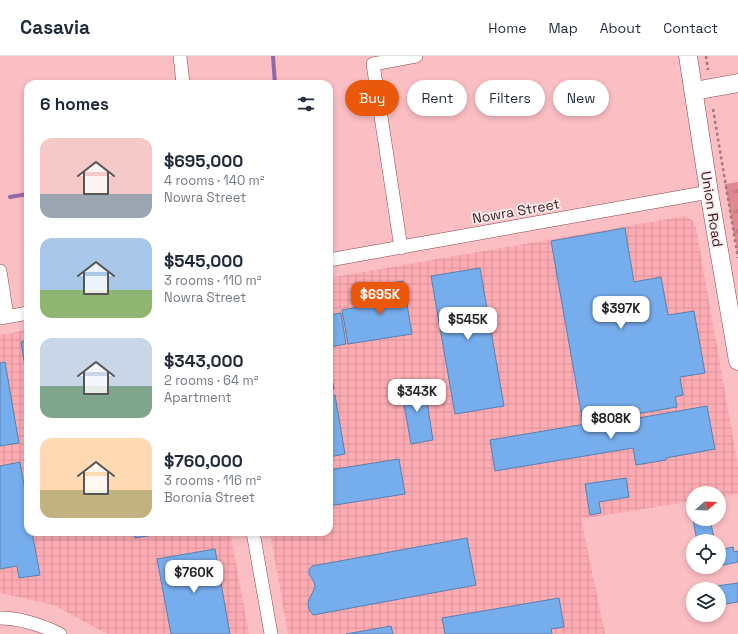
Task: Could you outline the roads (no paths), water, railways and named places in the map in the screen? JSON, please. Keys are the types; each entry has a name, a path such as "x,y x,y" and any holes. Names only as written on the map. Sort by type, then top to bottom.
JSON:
{"main road":[{"name":"Union Road","path":"688,56 709,192 738,361"},
{"path":"694,91 738,83"}],"street":[{"path":"180,56 183,80"},
{"path":"401,248 373,64 416,56"},
{"name":"Nowra Street","path":"333,259 709,192"},
{"path":"0,271 3,317 24,313"},
{"path":"254,536 271,634"},
{"path":"0,618 12,618 28,622 48,628 60,634"}],"waterway":[{"path":"273,56 275,80"},
{"path":"10,197 24,195"}]}
